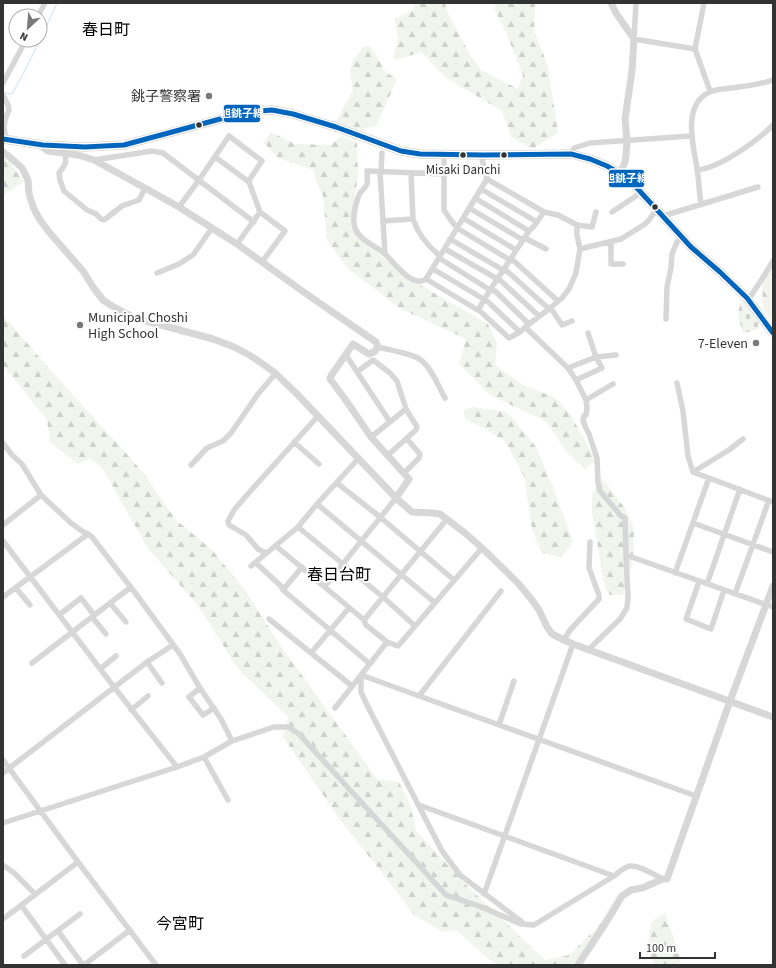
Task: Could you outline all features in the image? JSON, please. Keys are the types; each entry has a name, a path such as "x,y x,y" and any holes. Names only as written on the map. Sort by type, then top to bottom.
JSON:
{"highway":[{"path":"4,139 43,145 85,147 124,145 246,112 272,110 314,120 401,151 420,154 571,154 590,159 624,176 642,192 682,238 720,272 748,300 773,333"}],"street":[{"path":"611,3 634,39 695,49"},
{"path":"620,174 625,162 627,141 625,119 632,71 636,3"},
{"path":"704,3 695,49 710,91"},
{"path":"3,83 22,48"},
{"path":"701,204 691,136 692,115 695,106 700,98 710,91 760,84 773,80"},
{"path":"3,95 9,110 9,114 5,120 4,139"},
{"path":"697,170 705,169 719,163 754,142 773,125"},
{"path":"179,207 229,136 262,161 249,182"},
{"path":"571,154 574,148 590,143 691,136"},
{"path":"43,145 44,148 48,150 78,155 94,160 179,207 237,244 376,342 378,347"},
{"path":"94,160 152,151 164,153 254,222"},
{"path":"3,152 12,158 22,168 28,180 29,194 34,209 40,220 83,271 103,300 135,318 213,339 234,347 251,356 276,374 396,498 412,512 440,514 482,548 518,583 532,600 552,634 588,650 773,717"},
{"path":"65,153 65,165 59,173 64,191 87,210 96,214 101,219 104,220 122,206 138,200 145,188"},
{"path":"382,153 381,172 385,254"},
{"path":"444,155 444,210 457,228 514,261 558,301"},
{"path":"481,155 487,179 544,212 558,215 577,225 592,227 596,212"},
{"path":"215,157 249,182 260,212 285,231 262,262"},
{"path":"444,174 367,171 367,185 359,195 356,206 354,222 358,233 364,240 385,254 405,275 420,282 426,280 487,179"},
{"path":"411,173 415,226 420,235 439,257 490,290 494,291 568,368 586,400 586,415 584,416 583,420 597,458 598,483 600,491 621,516 625,518 628,598 627,608 620,619 588,650"},
{"path":"580,249 621,239 660,213 701,204 758,187"},
{"path":"480,189 537,222"},
{"path":"612,212 642,192"},
{"path":"475,198 529,231"},
{"path":"469,208 524,239 546,249"},
{"path":"237,244 260,212"},
{"path":"478,310 516,250 544,212"},
{"path":"463,218 516,250"},
{"path":"383,220 414,219"},
{"path":"426,280 478,310 509,338 520,332 549,309 566,293 577,269 580,249 577,235 577,225"},
{"path":"157,272 179,264 193,255 212,228"},
{"path":"666,319 667,287 672,254 677,242 682,238"},
{"path":"450,239 507,271 549,309 552,310 562,325 572,321"},
{"path":"611,242 611,264 622,264"},
{"path":"444,249 501,281 539,316"},
{"path":"748,300 773,261"},
{"path":"433,269 487,301 520,332"},
{"path":"576,380 602,368 596,357 588,333"},
{"path":"325,586 396,498 409,479 371,437 330,379 353,344 369,354 374,352 378,347"},
{"path":"378,347 411,355 422,360 430,370 445,398"},
{"path":"346,355 390,422"},
{"path":"568,368 596,357 616,355"},
{"path":"357,372 373,360 390,373 397,381 406,409 417,427 416,430 388,455"},
{"path":"191,465 207,448 223,441 258,394 276,374"},
{"path":"677,383 683,411 688,456 693,472"},
{"path":"586,400 613,384"},
{"path":"371,437 406,409"},
{"path":"266,554 258,549 246,535 229,525 228,521 234,510 318,416"},
{"path":"404,473 419,458 420,454 407,438"},
{"path":"693,472 729,450 742,439"},
{"path":"294,442 319,464"},
{"path":"3,443 12,455 22,464 41,495 71,523 92,538 131,587 173,645 221,719 232,741"},
{"path":"358,459 298,527 253,565 281,586 283,590 370,664"},
{"path":"693,472 771,501 735,594"},
{"path":"675,573 709,478"},
{"path":"337,483 380,517 454,580"},
{"path":"707,584 740,489"},
{"path":"3,525 41,495"},
{"path":"317,504 434,602"},
{"path":"364,620 447,519"},
{"path":"693,523 773,552"},
{"path":"298,527 383,597 415,626"},
{"path":"3,598 88,534"},
{"path":"3,541 131,710 177,768"},
{"path":"564,640 570,630 599,599 599,595 589,568 590,542"},
{"path":"276,546 364,620 366,625 387,642 398,646 434,602 482,548"},
{"path":"626,555 770,606"},
{"path":"283,590 302,568"},
{"path":"700,582 686,619 711,629 724,590"},
{"path":"578,965 608,921 622,896 631,890 642,888 663,879 667,879 730,701 770,606 773,586"},
{"path":"32,663 131,587"},
{"path":"16,588 30,606"},
{"path":"419,696 501,591"},
{"path":"59,615 81,598 106,634"},
{"path":"110,603 126,622"},
{"path":"311,653 349,608"},
{"path":"269,619 352,686"},
{"path":"335,708 387,642"},
{"path":"484,894 573,644"},
{"path":"3,773 147,662 173,645"},
{"path":"100,669 116,656"},
{"path":"147,662 162,683"},
{"path":"361,675 696,796"},
{"path":"361,675 361,692 442,851 460,875 524,924"},
{"path":"499,725 514,681"},
{"path":"200,688 189,697 203,715 214,708"},
{"path":"131,710 148,696"},
{"path":"3,824 177,768 204,757 232,741 274,727 288,727 299,734 446,895 479,906 521,924 534,925 614,876 624,868 631,866 642,868 663,879"},
{"path":"204,757 228,800"},
{"path":"3,760 156,965"},
{"path":"419,805 614,876"},
{"path":"3,918 78,862"},
{"path":"3,865 14,873 35,894"},
{"path":"21,905 65,965"},
{"path":"24,956 80,914"},
{"path":"58,931 83,965 130,930"}],"green space":[{"path":"415,3 445,3 447,12 469,53 481,70 518,89 523,75 504,27 495,11 495,3 535,3 534,31 548,66 558,133 532,149 511,137 502,111 445,77 421,52 397,60 393,58 398,38 394,19 413,10"},
{"path":"364,46 370,46 383,69 397,79 376,126 354,130 336,121 353,90 350,70 353,61"},
{"path":"271,132 295,144 330,145 341,136 357,143 358,174 351,229 370,247 415,282 488,324 497,343 495,365 523,385 554,397 571,415 596,461 585,469 566,451 547,422 490,395 459,364 466,339 397,307 348,269 327,240 323,196 316,181 314,170 278,158 264,143"},
{"path":"3,157 10,162 24,182 3,195"},
{"path":"773,262 773,322 763,309 762,285"},
{"path":"744,300 760,320 759,329 743,333 738,315 740,303"},
{"path":"3,315 45,364 143,472 175,519 212,550 245,590 278,642 377,779 399,782 410,804 416,831 470,889 545,960 569,955 598,927 618,893 622,896 577,965 496,965 457,930 443,932 414,915 341,821 283,737 288,717 238,669 199,607 147,547 103,469 90,458 78,464 50,442 47,420 3,365"},
{"path":"473,407 507,412 536,447 573,542 561,558 541,552 532,529 524,476 505,441 465,419 464,410"},
{"path":"600,478 606,483 626,510 634,529 633,561 623,595 610,595 605,588 592,513 592,496"},
{"path":"665,913 681,959 678,965 654,965 648,949 651,922"}],"waterway":[{"path":"5,93 12,94 30,61 57,3"}],"transit line":[{"name":"旭銚子線","path":"3,139 43,145 85,147 124,145 246,112 272,110 293,114 336,127 401,151 420,154 571,154 590,159 607,166 624,176 691,247 747,298 773,333"}],"place":[{"name":"銚子警察署","path":"209,96"},
{"name":"Misaki Danchi","path":"463,155"},
{"name":"Municipal Choshi High School","path":"80,325"},
{"name":"7-Eleven","path":"756,343"}],"district":[{"name":"春日町","path":"106,29"},
{"name":"春日台町","path":"339,574"},
{"name":"今宮町","path":"180,923"}]}
